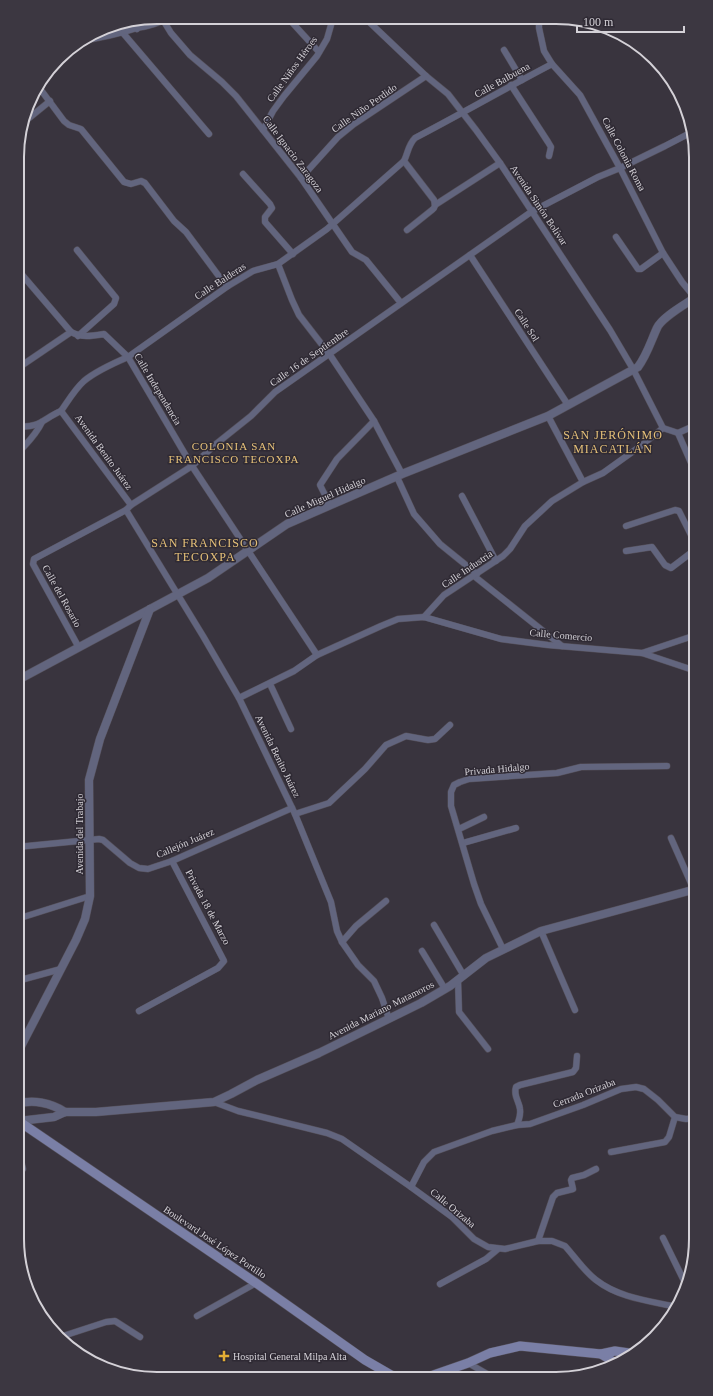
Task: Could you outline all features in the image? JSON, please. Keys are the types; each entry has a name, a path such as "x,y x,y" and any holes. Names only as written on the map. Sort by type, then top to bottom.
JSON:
{"main road":[{"name":"Boulevard José López Portillo","path":"24,1125 256,1283 365,1360 386,1372"},
{"path":"442,1372 490,1353 520,1346 601,1354 615,1351 623,1353"},
{"path":"601,1354 611,1360"}],"street":[{"name":"Calle Ignacio Zaragoza","path":"167,24 171,33 190,55 228,88 301,178 352,252 366,260 401,303"},
{"path":"293,24 319,52"},
{"name":"Calle Niños Héroes","path":"263,130 277,106 319,52 327,39 331,24"},
{"name":"Avenida Simón Bolívar","path":"371,24 444,91 500,163 610,330 633,370 663,428"},
{"name":"Calle Colonia Roma","path":"539,24 544,51 552,64 580,95 620,168 663,253 689,290"},
{"path":"99,38 123,33 148,25"},
{"path":"123,33 209,134"},
{"path":"504,50 522,80"},
{"name":"Calle Balbuena","path":"462,113 552,64"},
{"name":"Calle Niño Perdido","path":"301,178 338,136 426,76"},
{"path":"511,85 551,147 549,156"},
{"path":"42,91 64,121 69,125 79,127 81,129 124,182 131,184 141,181 145,183 174,221 186,232 228,286"},
{"path":"30,117 50,101"},
{"name":"Calle Balderas","path":"61,411 77,388 85,380 128,357 228,286 253,271 278,264 327,229 404,161 407,156 410,143 415,138 462,113"},
{"name":"Calle 16 de Septiembre","path":"38,556 126,510 131,505 192,466 216,444 252,416 275,392 330,355 401,303 531,212 598,177 620,168 687,135"},
{"path":"404,161 434,200 435,205"},
{"path":"407,230 435,208 435,205 500,163"},
{"path":"243,174 270,204 272,208 265,217 265,222 293,254"},
{"path":"616,237 638,269 641,269 663,253"},
{"path":"24,277 71,332 78,336 114,304 116,298 77,250"},
{"name":"Calle Sol","path":"470,255 568,405"},
{"path":"278,264 299,315 330,355 374,422 399,476 414,514 440,544 562,646"},
{"path":"633,370 643,361 658,326 671,314 689,302"},
{"path":"24,364 71,332"},
{"name":"Calle Independencia","path":"78,336 104,334 128,357 192,466 317,655"},
{"name":"Calle Miguel Hidalgo","path":"24,677 78,646 208,578 287,524 399,476 548,416 633,370"},
{"path":"24,426 33,426 61,411"},
{"name":"Avenida Benito Juárez","path":"61,411 131,505"},
{"path":"548,416 583,482"},
{"path":"24,447 32,440 42,422"},
{"path":"330,506 320,485 337,459 374,422"},
{"path":"663,428 678,433 689,428"},
{"name":"Calle Industria","path":"424,617 444,596 496,561 510,549 525,526 552,501 583,482 603,473 663,428"},
{"path":"678,433 689,458"},
{"path":"462,496 496,561"},
{"name":"Avenida Benito Juárez","path":"126,510 178,594 239,698 294,811 331,902 337,930 342,942 358,965 374,981 389,1019"},
{"path":"626,526 675,510 679,511 689,531"},
{"path":"626,551 652,547 665,565 671,568 689,554"},
{"name":"Calle del Rosario","path":"38,556 34,559 33,564 78,646"},
{"name":"Avenida del Trabajo","path":"24,1040 85,919 90,896 89,780 100,738 150,609"},
{"path":"239,698 294,671 317,655 398,619 424,617"},
{"name":"Calle Comercio","path":"424,617 501,639 642,653 689,669"},
{"path":"642,653 689,636"},
{"path":"270,684 291,729"},
{"name":"Callejón Juárez","path":"90,839 103,840 130,863 139,868 148,869 172,861 294,811 329,803 366,768 378,752 386,745 406,736 428,740 435,739 450,725"},
{"name":"Privada Hidalgo","path":"503,949 481,904 474,884 451,806 451,792 454,785 469,779 557,773 581,767 667,766"},
{"path":"459,829 484,817"},
{"path":"463,843 516,828"},
{"path":"671,838 689,877"},
{"path":"24,847 62,844 90,839"},
{"name":"Privada 18 de Marzo","path":"139,1011 218,968 224,961 172,861"},
{"name":"Avenida Mariano Matamoros","path":"24,1120 54,1117 65,1112 96,1112 214,1102 257,1080 312,1056 421,1003 461,978 486,958 541,931 689,892"},
{"path":"24,917 90,896"},
{"path":"342,942 356,926 386,901"},
{"path":"434,925 461,978 459,1012 488,1049"},
{"path":"541,931 575,1010"},
{"path":"422,950 444,989"},
{"path":"24,979 61,969"},
{"path":"517,1125 520,1118 520,1110 514,1092 516,1087 520,1084 573,1072 576,1068 577,1056"},
{"name":"Cerrada Orizaba","path":"411,1187 424,1162 434,1152 492,1132 517,1125 530,1124 621,1089 636,1087 644,1089 658,1100 675,1117"},
{"name":"Avenida Mariano Matamoros","path":"24,1103 35,1102 56,1106 65,1112"},
{"name":"Calle Orizaba","path":"214,1102 238,1111 342,1139 452,1217 480,1244 498,1250"},
{"path":"611,1152 665,1142 675,1117 689,1119"},
{"path":"538,1241 553,1197 557,1193 573,1189 572,1178 596,1169"},
{"path":"663,1238 683,1278"},
{"path":"440,1284 486,1259 498,1250 538,1241 552,1241 565,1246 595,1279 609,1289 630,1297 671,1306"},
{"path":"197,1316 256,1283"},
{"path":"64,1334 114,1321 140,1337"},
{"path":"468,1363 479,1372"}],"place":[{"name":"Hospital General Milpa Alta","path":"224,1356"}],"district":[{"name":"SAN JERÓNIMO MIACATLÁN","path":"613,442"},
{"name":"COLONIA SAN FRANCISCO TECOXPA","path":"234,452"},
{"name":"SAN FRANCISCO TECOXPA","path":"205,550"}]}
